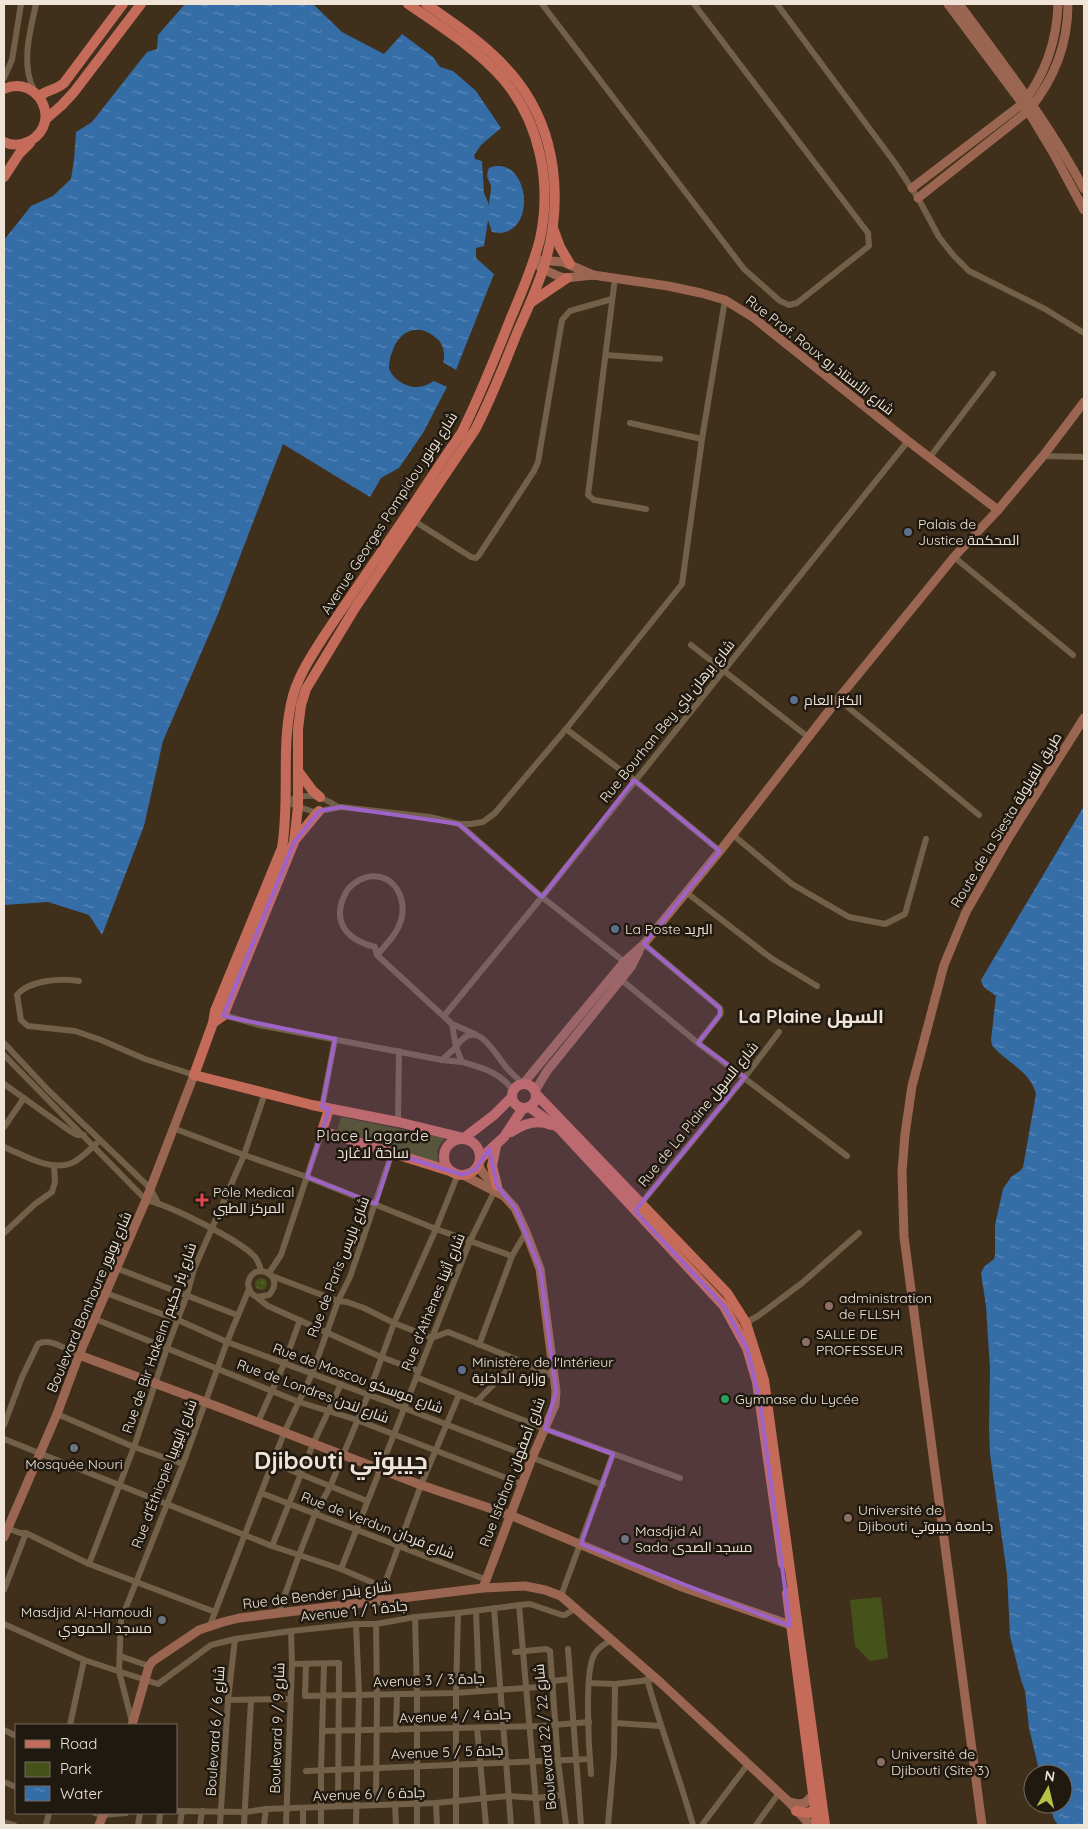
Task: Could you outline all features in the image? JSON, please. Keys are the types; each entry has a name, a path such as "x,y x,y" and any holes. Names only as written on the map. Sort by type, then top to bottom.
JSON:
{"main road":[{"path":"37,95 59,87 70,76 123,4"},
{"path":"46,118 74,92 141,4"},
{"name":"Avenue Georges Pompidou شارع بونور","path":"194,1075 214,1023 294,842 298,802 298,729 301,705 306,689 462,432 477,402 533,261 542,224 545,194 538,146 530,122 518,100 508,86 488,65 408,4"},
{"name":"Avenue Georges Pompidou شارع بونور","path":"219,1014 282,848 286,822 288,731 291,704 296,685 316,649 347,602 410,519 479,422 488,405 529,304 544,264 553,226 555,215 554,169 545,133 535,108 519,82 480,42 426,4"},
{"path":"4,89 22,86 37,95 45,111 46,118 44,126 19,154 4,177"},
{"path":"4,142 17,145 35,138"},
{"path":"553,226 560,247 570,264"},
{"path":"529,304 567,278"},
{"path":"296,685 306,689"},
{"path":"298,771 313,791 320,796"},
{"path":"294,842 319,812"},
{"path":"194,1075 325,1108 398,1122 464,1138 474,1143 480,1153 479,1162"},
{"path":"458,1174 445,1163 444,1151 452,1141 464,1138 494,1115 519,1084 532,1086 536,1093 741,1325 757,1382 819,1807 817,1825"},
{"path":"325,1108 322,1131 458,1174 472,1172 479,1162 504,1137 526,1108 534,1103 536,1093"},
{"path":"512,1094 515,1105 526,1108 560,1129 638,1207"},
{"path":"504,1137 517,1128 533,1122 547,1123 560,1129"},
{"path":"496,1145 492,1166 498,1191"},
{"path":"794,1626 813,1795 825,1825"},
{"path":"796,1812 809,1813 819,1807"}],"street":[{"path":"4,78 12,60 21,4"},
{"path":"36,4 27,53 29,78 37,95"},
{"path":"542,4 744,269 780,301 790,304 797,303 869,246 868,233 694,4"},
{"path":"777,4 912,188 939,237 954,256 969,270 1045,309 1084,333"},
{"path":"948,4 1060,146 1084,189"},
{"path":"959,4 1028,105 1084,210"},
{"path":"912,188 1028,105 1051,49 1056,30 1058,4"},
{"path":"918,198 1028,105 1052,76 1062,51 1067,25 1068,4"},
{"path":"533,261 544,264 570,264 593,275"},
{"name":"Rue Prof. Roux شارع الأستاذ رو","path":"544,264 558,276 567,278 593,275 615,278 668,286 725,300 754,318 998,510"},
{"path":"615,278 588,495 594,500 646,509"},
{"path":"410,519 471,558 479,556 538,462 562,320 570,311 612,299"},
{"path":"298,802 308,810 319,812 338,807 430,817 459,824 483,822 494,813 566,729 682,584 702,439 725,300"},
{"path":"606,355 660,359"},
{"path":"930,457 993,374"},
{"path":"536,1093 546,1071 627,964 720,852 838,699 954,557 998,510 1043,456 1084,402"},
{"path":"630,423 702,439"},
{"name":"Rue Bourhan Bey شارع برهان باي","path":"444,1016 908,441"},
{"path":"1043,456 1084,457"},
{"path":"954,557 1073,655"},
{"path":"692,645 808,737"},
{"path":"838,699 979,815"},
{"name":"Route de la Siesta طريق القيلولة","path":"982,1825 904,1237 902,1172 905,1134 912,1086 944,965 966,912 1020,817 1084,718"},
{"path":"566,729 634,780 720,852"},
{"path":"285,802 298,802 320,796 338,807"},
{"path":"459,824 542,896 627,964"},
{"path":"733,834 792,884 849,917 885,924 905,914 926,839"},
{"path":"377,955 394,936 401,920 402,906 401,897 392,881 383,877 371,876 360,880 349,888 340,909 340,920 345,930 364,944 375,947 377,955 452,1024 478,1035 492,1048 506,1068 523,1084 617,977"},
{"path":"687,893 771,958 817,986"},
{"path":"642,947 720,1008 720,1016 698,1043"},
{"path":"617,977 698,1043 847,1156"},
{"path":"79,980 63,978 42,982 22,989 17,995 21,1020 28,1026 75,1031 145,1059 194,1075"},
{"path":"219,1014 335,1039 442,1060 462,1062 496,1074 506,1081 512,1094"},
{"path":"452,1024 456,1047 462,1062"},
{"name":"Rue de La Plaine شارع السهل","path":"638,1207 745,1077 779,1032"},
{"path":"442,1060 467,1035 478,1035"},
{"path":"325,1108 335,1039"},
{"path":"4,1043 151,1189 158,1203"},
{"path":"398,1122 399,1051"},
{"path":"4,1055 146,1200 158,1203 212,1228 243,1247 258,1262 261,1271"},
{"path":"496,1074 504,1073 506,1068"},
{"name":"Boulevard Bonhoure شارع بونور","path":"5,1531 57,1414 78,1355 151,1189 194,1075"},
{"path":"4,1084 76,1135 83,1135 91,1131"},
{"name":"Rue de Bir Hakeim شارع بئر حكيم","path":"89,1564 134,1447 194,1270 244,1156 264,1093"},
{"path":"4,1127 24,1098"},
{"path":"174,1128 244,1156 307,1177 436,1229 512,1256"},
{"path":"270,1275 281,1255 322,1131"},
{"path":"4,1147 54,1166 71,1164 100,1140"},
{"name":"Rue de Paris شارع باريس","path":"210,1625 284,1433 312,1374 338,1301 350,1277 392,1153"},
{"name":"Rue Isfahan شارع أصفهان","path":"479,1162 483,1173 515,1208 540,1269 556,1391 555,1405 532,1458 485,1584"},
{"path":"4,1233 35,1204 52,1192 55,1182 54,1166"},
{"path":"278,1614 315,1514 330,1487 368,1395 394,1323 458,1174 498,1191"},
{"name":"Rue d'Athènes شارع أثينا","path":"341,1569 470,1241 498,1191"},
{"path":"479,1345 512,1256 526,1232"},
{"path":"741,1325 758,1316 802,1283 858,1233"},
{"path":"116,1268 237,1315"},
{"path":"555,1377 448,1332 432,1338 356,1305 338,1301 261,1271 256,1272 250,1278 249,1289 268,1306 381,1356 459,1395 545,1429 680,1478"},
{"path":"257,1297 266,1297 272,1292 274,1284 270,1275"},
{"name":"Rue d'Éthiopie شارع إثيوبيا","path":"132,1724 119,1671 121,1620 183,1464 237,1315 249,1289"},
{"name":"Rue de Moscou شارع موسكو","path":"106,1293 178,1320 227,1342 603,1485"},
{"name":"Rue de Londres شارع لندن","path":"95,1319 300,1402 357,1420 522,1484"},
{"path":"258,1422 284,1364 300,1320"},
{"path":"4,1424 38,1344 48,1342 343,1456 510,1515 682,1586 794,1626"},
{"path":"476,1402 518,1360"},
{"path":"272,1546 313,1444 341,1384"},
{"path":"378,1602 382,1587 459,1395"},
{"path":"57,1414 134,1447 183,1464"},
{"path":"4,1439 272,1546 341,1569 382,1587"},
{"path":"614,1454 561,1596 661,1683 789,1802 796,1812 810,1825"},
{"path":"273,1464 367,1500"},
{"name":"Rue de Verdun شارع فردان","path":"262,1494 357,1529 485,1584"},
{"path":"5,1531 26,1533 89,1564 215,1612"},
{"path":"4,1590 26,1533"},
{"name":"Rue de Bender شارع بندر","path":"149,1666 153,1661 199,1630 210,1625 239,1618 378,1602 485,1584 525,1586 561,1596"},
{"name":"Avenue 1 / جادة 1","path":"145,1681 158,1684 211,1645 235,1639 356,1624 376,1624 415,1617 530,1604 562,1615 576,1608"},
{"path":"519,1605 519,1651 526,1687 538,1825"},
{"path":"494,1608 511,1825"},
{"path":"476,1611 479,1690"},
{"path":"456,1825 458,1613"},
{"path":"415,1617 417,1825"},
{"path":"4,1624 84,1660 145,1681"},
{"path":"356,1624 359,1694 356,1825"},
{"path":"376,1624 376,1806"},
{"name":"Boulevard 9 / شارع 9","path":"286,1825 292,1664 291,1631"},
{"name":"Boulevard 6 / شارع 6","path":"220,1825 228,1700 235,1639"},
{"path":"591,1774 589,1683 593,1656 596,1651 611,1640"},
{"path":"568,1648 581,1825"},
{"name":"Boulevard 22 / شارع 22","path":"519,1651 546,1649 550,1651 558,1761 566,1825"},
{"path":"120,1656 149,1666 132,1724"},
{"path":"70,1724 84,1660"},
{"path":"292,1664 340,1663 337,1769 338,1806"},
{"name":"Avenue 3 / جادة 3","path":"306,1664 305,1696 456,1693 553,1684 570,1679"},
{"path":"321,1825 324,1664"},
{"path":"589,1683 615,1684 647,1679 661,1683"},
{"path":"647,1679 660,1726 693,1825"},
{"path":"608,1825 614,1756 615,1684"},
{"path":"396,1730 397,1694"},
{"path":"228,1700 290,1699"},
{"path":"244,1825 251,1700"},
{"name":"Avenue 4 / جادة 4","path":"322,1731 357,1732 556,1726 589,1722"},
{"path":"615,1722 660,1726"},
{"path":"477,1728 486,1825"},
{"name":"Avenue 5 / جادة 5","path":"306,1771 590,1759"},
{"path":"702,1825 748,1764"},
{"path":"756,1825 779,1793"},
{"name":"Avenue 6 / جادة 6","path":"179,1811 245,1812 287,1808 303,1809 356,1805 376,1806 456,1802 508,1796 537,1798 562,1795"},
{"path":"789,1802 805,1804 813,1795"},
{"path":"436,1803 437,1825"},
{"path":"395,1804 396,1825"},
{"path":"264,1825 266,1809"},
{"path":"303,1809 303,1825"},
{"path":"200,1825 202,1810"},
{"path":"179,1811 180,1825"},
{"path":"99,1825 101,1814"},
{"path":"4,1822 14,1825"}],"highlighted area":[{"path":"634,780 720,851 644,944 720,1008 720,1015 698,1043 745,1077 635,1211 724,1306 747,1348 760,1402 790,1626 581,1544 613,1454 545,1429 556,1391 540,1269 515,1208 497,1186 489,1149 476,1169 463,1175 392,1153 376,1204 307,1177 329,1109 322,1107 335,1039 223,1016 294,842 319,811 341,807 459,824 542,897"}],"green space":[{"path":"341,1117 444,1138 437,1150 438,1163 337,1131"},
{"path":"263,1278 266,1279 266,1289 259,1290 256,1289 255,1282 256,1279"},
{"path":"881,1597 888,1658 870,1661 855,1646 850,1600"}],"water":[{"path":"185,4 313,4 342,32 384,54 402,34 433,57 440,67 453,71 476,91 501,128 481,145 474,155 475,159 482,161 484,193 489,205 491,188 487,177 489,168 503,167 514,173 521,184 524,198 523,212 517,224 507,231 492,232 488,220 484,246 476,248 476,258 494,274 456,370 443,362 444,352 442,346 429,333 416,330 409,331 395,345 390,358 389,368 396,379 412,387 423,386 434,381 447,387 423,433 399,468 381,478 370,497 283,444 218,614 163,741 144,826 102,935 89,915 48,902 4,905 4,240 31,206 53,196 71,179 76,132 92,122 147,52 157,49 158,35"},
{"path":"1084,806 1084,1825 1058,1825 1054,1819 1052,1814 1073,1814 1073,1764 1038,1764 1029,1728 1025,1691 1010,1636 1007,1574 990,1454 990,1369 986,1306 981,1273 984,1267 994,1259 995,1225 1003,1189 1011,1177 1023,1167 1036,1094 1029,1079 992,1045 996,996 985,988 981,980"}],"place":[{"name":"Palais de Justice المحكمة","path":"908,532"},
{"name":"الكنز العام","path":"794,700"},
{"name":"La Poste البريد","path":"615,929"},
{"name":"Pôle Medical المركز الطبي","path":"202,1200"},
{"name":"administration de FLLSH","path":"829,1306"},
{"name":"SALLE DE PROFESSEUR","path":"806,1342"},
{"name":"Ministère de l'Intérieur وزارة الداخلية","path":"462,1370"},
{"name":"Gymnase du Lycée","path":"725,1399"},
{"name":"Mosquée Nouri","path":"74,1448"},
{"name":"Université de Djibouti جامعة جيبوتي","path":"848,1518"},
{"name":"Masdjid Al Sada مسجد الصدى","path":"625,1539"},
{"name":"Masdjid Al-Hamoudi مسجد الحمودي","path":"162,1620"},
{"name":"Université de Djibouti (Site 3)","path":"881,1762"}],"district":[{"name":"La Plaine السهل","path":"811,1016"},
{"name":"Place Lagarde ساحة لاغارد","path":"373,1144"},
{"name":"Djibouti جيبوتي","path":"341,1460"}]}
